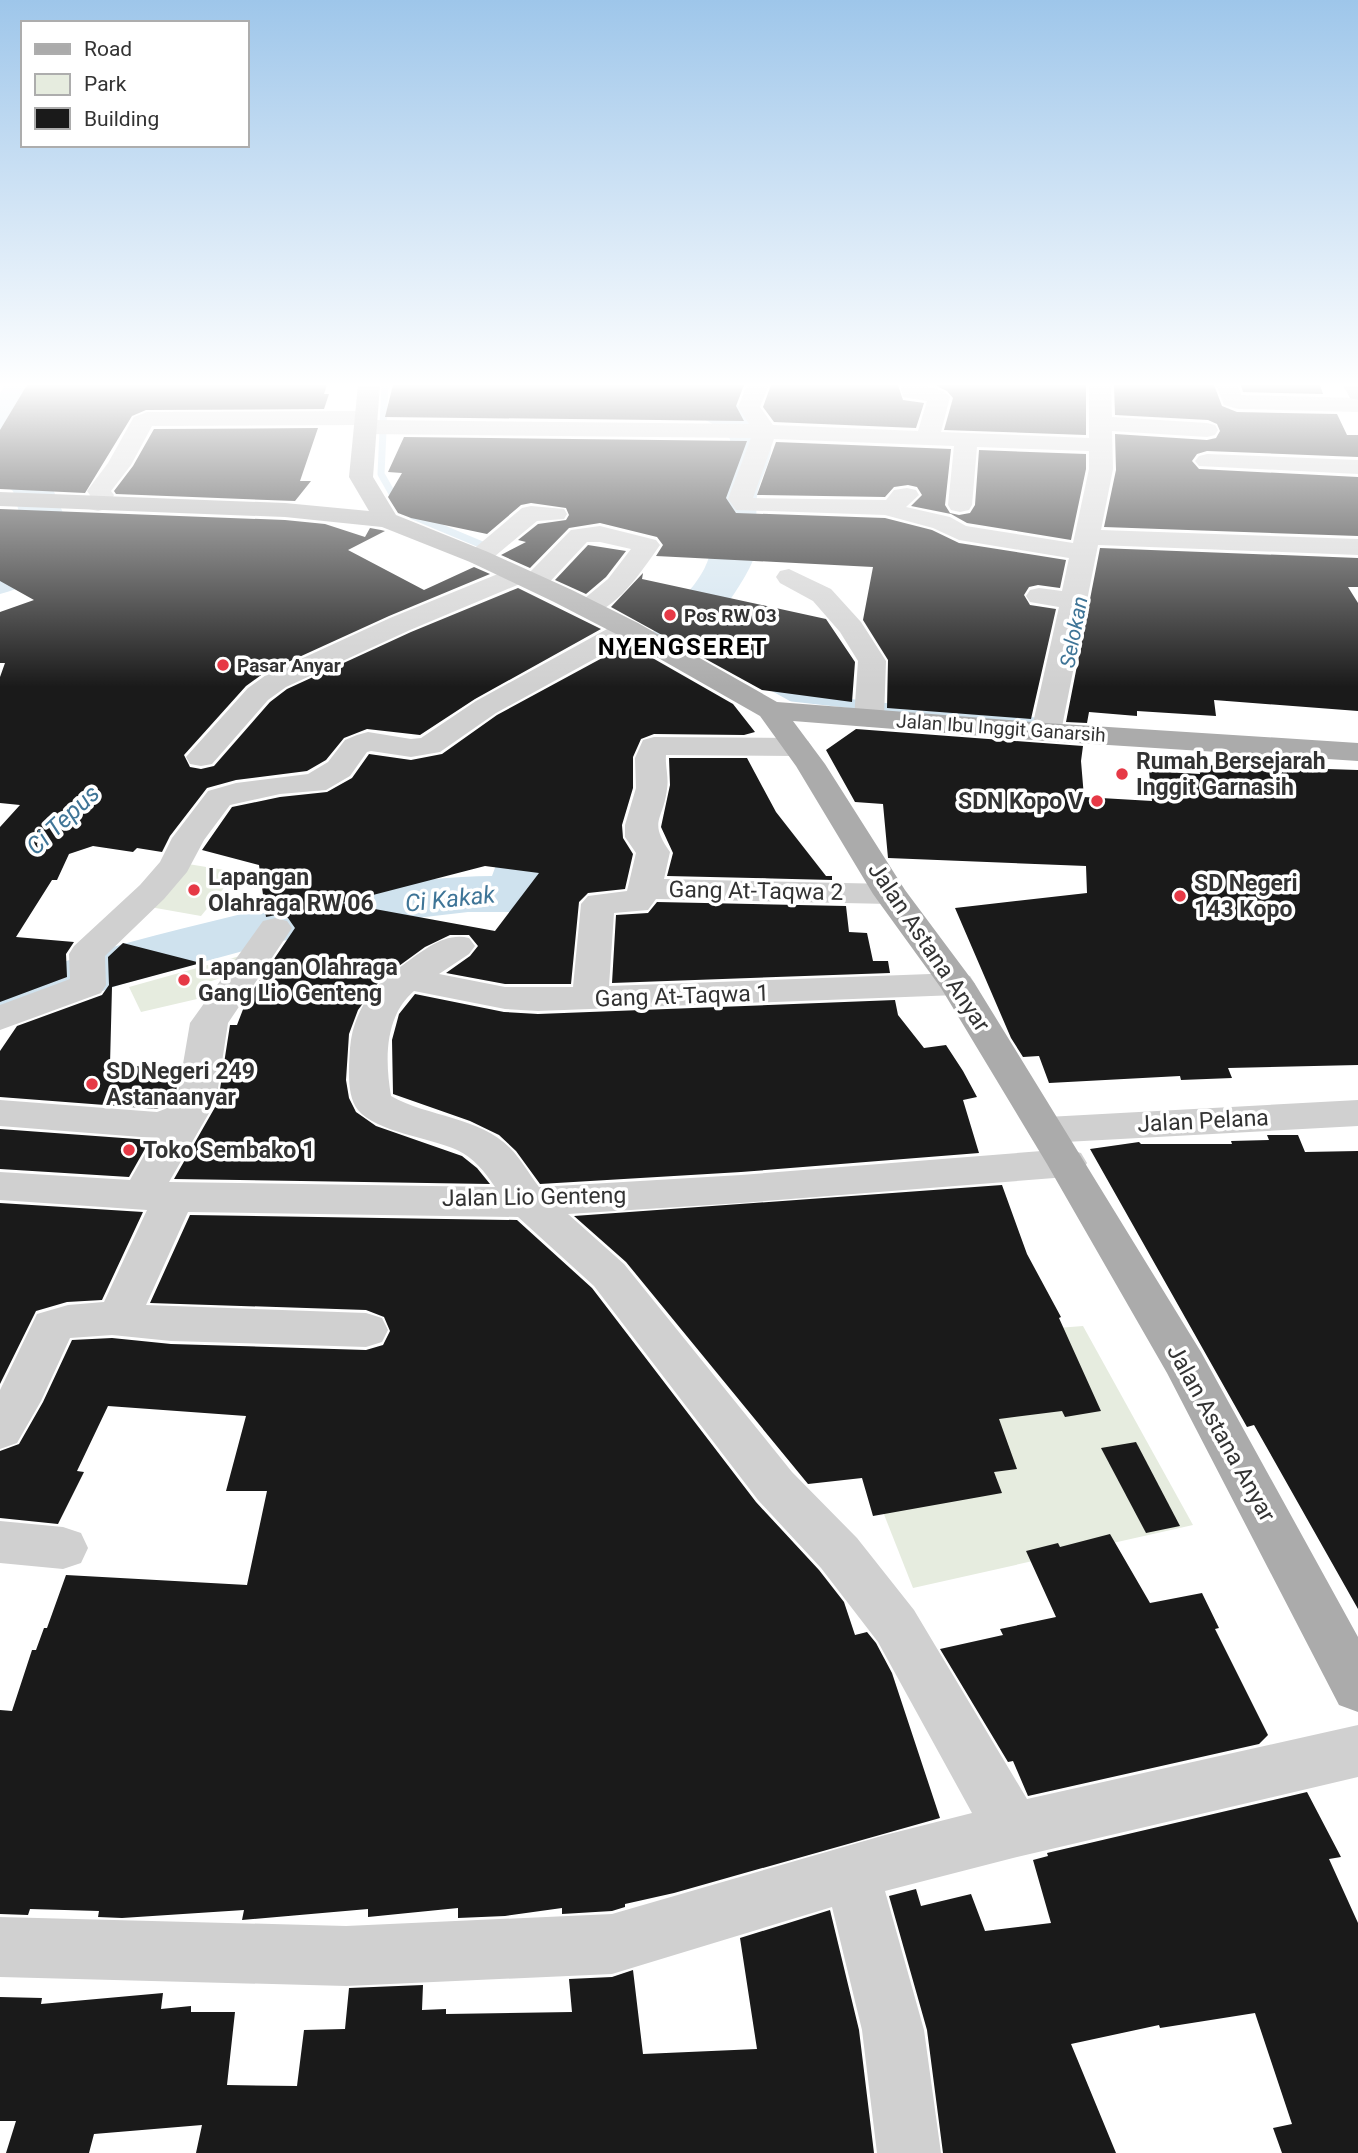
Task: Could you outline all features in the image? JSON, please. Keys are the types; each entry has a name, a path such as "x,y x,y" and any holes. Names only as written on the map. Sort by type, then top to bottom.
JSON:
{"main road":[{"path":"285,510 329,495 346,485"},
{"path":"366,485 387,520"},
{"name":"Jalan Astana Anyar","path":"11,499 285,510 387,520 479,557 587,608 770,710 797,747 890,894 957,984 1057,1147 1185,1364 1358,1688"},
{"name":"Jalan Ibu Inggit Ganarsih","path":"770,710 1046,732 1358,752"}],"street":[{"path":"86,504 102,495 99,491 102,485"},
{"path":"743,485 740,499 745,505 900,501 895,512 941,522 960,531 1089,541 1358,547"},
{"path":"960,505 964,485"},
{"path":"1046,732 1089,541 1098,485"},
{"path":"479,557 531,513 555,514"},
{"path":"201,757 258,694 276,681 400,624 527,579 580,535 600,534 647,545 617,585 587,608"},
{"path":"789,577 822,595 850,628 872,661 869,718"},
{"path":"1039,596 1074,601"},
{"path":"0,1018 87,969 174,865 188,838 219,799 236,792 259,791 277,785 315,783 339,769 356,746 368,741 411,748 429,746 486,707 628,629"},
{"path":"644,891 653,852 641,837 640,825 652,788 650,758 654,746 669,744 797,747"},
{"name":"Gang At-Taqwa 2","path":"590,999 598,904 636,903 644,891 890,894"},
{"path":"118,1318 158,1195 196,1101 209,1024 275,928"},
{"path":"457,946 412,981 393,990 380,1008 369,1052 368,1078 373,1103 392,1114 473,1141 495,1157 528,1202 609,1275 775,1486 839,1553 896,1626 1013,1830"},
{"name":"Gang At-Taqwa 1","path":"412,981 505,998 590,999 957,984"},
{"path":"0,1114 172,1124 184,1118 196,1101"},
{"name":"Jalan Pelana","path":"1057,1147 1358,1113"},
{"name":"Jalan Lio Genteng","path":"0,1186 158,1195 528,1202 741,1189 1057,1147"},
{"path":"0,1430 18,1401 54,1326 91,1317 167,1324 366,1330"},
{"path":"0,1542 63,1549"},
{"path":"0,1947 346,1956 612,1944 849,1874 1013,1830 1358,1751"},
{"path":"849,1874 861,1906 893,2030 909,2153"}],"green space":[{"name":"Lapangan Olahraga RW 06","path":"188,864 237,872 201,916 150,907"},
{"name":"Lapangan Olahraga Gang Lio Genteng","path":"240,956 232,974 197,986 197,999 141,1012 129,987"},
{"path":"1083,1326 1193,1525 913,1588 818,1347"}],"building":[{"path":"0,485 90,485 85,493 0,489"},
{"path":"118,485 307,485 295,501 116,494 114,491"},
{"path":"395,485 731,485 726,498 736,513 885,518 932,530 959,543 1066,560 1060,588 1038,585 1029,587 1024,595 1030,605 1056,609 1031,719 887,708 888,660 863,620 873,567 656,556 663,545 657,537 600,523 569,528 530,568 501,555 526,542 518,540 538,524 566,520 569,515 566,508 531,503 521,505 487,534 411,518 398,513 388,497"},
{"path":"760,485 905,485 894,487 885,497 757,495"},
{"path":"910,485 947,485 945,505 950,513 959,515 970,513 975,505 976,485 1083,485 1071,540 967,523 951,514 911,506 922,495 917,487"},
{"path":"1113,485 1358,485 1358,536 1104,527"},
{"path":"0,509 285,520 325,524 365,537 370,528 385,531 348,550 424,590 474,567 490,574 264,673 246,686 184,755 190,767 201,769 214,766 270,702 287,689 411,632 518,588 601,629 475,699 420,735 367,729 344,738 326,760 307,771 236,780 207,788 170,836 162,852 137,848 133,852 93,846 69,854 57,880 52,880 16,937 74,942 66,954 67,977 0,1002 0,827 20,805 0,803 0,677 5,663 0,663 0,612 34,600 0,581"},
{"path":"588,545 626,551 606,577 586,594 555,580"},
{"path":"1100,548 1358,558 1358,587 1348,587 1358,603 1358,711 1214,700 1216,716 1137,711 1137,716 1089,712 1087,723 1066,722"},
{"path":"643,573 642,579 826,619 855,662 852,702 762,690 611,607"},
{"path":"628,644 733,704 755,732 744,735 654,734 641,739 633,757 633,788 622,825 623,838 633,854 625,889 588,893 579,902 571,984 505,984 446,973 470,956 478,946 469,935 450,935 425,947 381,979 358,1010 349,1034 346,1080 349,1098 356,1112 376,1126 462,1156 477,1168 490,1184 174,1179 218,1102 230,1025 237,1025 247,999 295,928 288,918 276,915 266,917 259,865 202,850 232,807 280,797 327,792 352,778 369,754 411,760 442,754 497,715","holes":["485,866 539,873 495,931 342,903"]},
{"path":"856,729 1083,746 1081,761 1084,797 1152,801 1149,771 1200,774 1199,765 1358,770 1358,1065 1228,1068 1232,1078 1181,1080 1180,1076 1049,1083 1039,1056 1023,1057 1011,1038 955,908 1087,893 1086,866 888,858 883,804 855,802 826,750"},
{"path":"669,758 747,758 776,812 826,876 832,876 832,880 667,876 673,853 661,827 670,785"},
{"path":"657,902 846,906 849,932 867,933 873,961 888,961 890,973 612,983 616,915 648,913"},
{"path":"123,943 201,963 112,987 110,1065 180,1068 175,1098 157,1109 0,1097 0,1051 17,1026 102,995 109,985 108,957"},
{"path":"415,994 504,1012 538,1014 895,1000 898,1015 924,1048 946,1045 963,1071 977,1097 963,1100 979,1153 741,1172 540,1184 516,1151 499,1135 470,1121 393,1094 392,1040 399,1014"},
{"path":"0,1129 150,1140 129,1177 0,1169"},
{"path":"1267,1135 1298,1135 1305,1152 1358,1151 1358,1609 1254,1425 1247,1427 1090,1149 1139,1142 1232,1144 1231,1141 1269,1140"},
{"path":"1002,1185 1027,1254 1061,1317 1059,1318 1101,1411 1065,1417 1062,1411 999,1419 1017,1469 994,1472 1002,1493 873,1516 862,1478 808,1484 626,1262 574,1216"},
{"path":"0,1203 143,1212 102,1300 67,1302 36,1311 0,1384"},
{"path":"190,1215 517,1220 592,1288 756,1502 819,1570 844,1602 855,1635 867,1632 876,1643 892,1673 940,1818 674,1893 625,1904 625,1907 612,1911 562,1914 562,1908 505,1916 458,1918 458,1908 368,1917 368,1909 242,1920 244,1910 122,1918 98,1917 99,1911 30,1909 28,1915 0,1914 0,1710 12,1711 32,1650 36,1650 44,1628 47,1628 66,1575 247,1585 267,1491 226,1491 246,1416 108,1406 77,1471 84,1472 58,1524 0,1518 0,1451 19,1444 43,1402 72,1340 112,1338 171,1344 366,1350 383,1345 390,1331 384,1317 366,1310 150,1303"},
{"path":"1136,1442 1180,1526 1146,1533 1101,1448"},
{"path":"1110,1534 1150,1603 1202,1593 1219,1628 1215,1629 1268,1735 1259,1744 1028,1796 1013,1761 1008,1762 940,1649 1003,1635 1000,1629 1056,1617 1026,1551 1058,1543 1060,1547"},
{"path":"1307,1792 1341,1857 1329,1859 1358,1923 1358,2153 1282,2153 1273,2128 1292,2124 1255,2013 1160,2028 1159,2025 1071,2044 1116,2153 943,2153 927,2030 889,1896 916,1889 921,1906 971,1894 985,1931 1051,1923 1033,1860 1048,1856 1047,1853"},
{"path":"830,1910 859,2030 874,2153 196,2153 202,2125 94,2134 89,2153 6,2153 16,2121 0,2121 0,1997 42,1998 41,2004 163,1993 161,2009 191,2006 191,2012 235,2012 227,2085 297,2086 304,2030 345,2029 349,1988 423,1985 422,2010 446,2009 446,2014 572,2012 569,1979 612,1977 633,1970 643,2054 757,2049 740,1938"}],"waterway":[{"name":"Ci Tepus","path":"0,580 24,565 43,519 32,485"},
{"path":"388,485 398,504"},
{"name":"Ci Kakak","path":"676,633 710,595 730,562 739,485"},
{"path":"413,516 487,547"},
{"name":"Selokan","path":"774,687 792,697 863,705"},
{"name":"Selokan","path":"880,707 1035,722"},
{"name":"Ci Kakak","path":"0,1008 100,971 276,924 363,907 423,899 468,894 514,894 529,854 502,811 499,790"}],"place":[{"name":"Pos RW 03","path":"670,615"},
{"name":"Pasar Anyar","path":"223,665"},
{"name":"Rumah Bersejarah Inggit Garnasih","path":"1122,774"},
{"name":"SDN Kopo V","path":"1097,801"},
{"name":"Lapangan Olahraga RW 06","path":"194,890"},
{"name":"SD Negeri 143 Kopo","path":"1180,896"},
{"name":"Lapangan Olahraga Gang Lio Genteng","path":"184,980"},
{"name":"SD Negeri 249 Astanaanyar","path":"92,1084"},
{"name":"Toko Sembako 1","path":"129,1150"}],"district":[{"name":"NYENGSERET","path":"683,647"}]}
